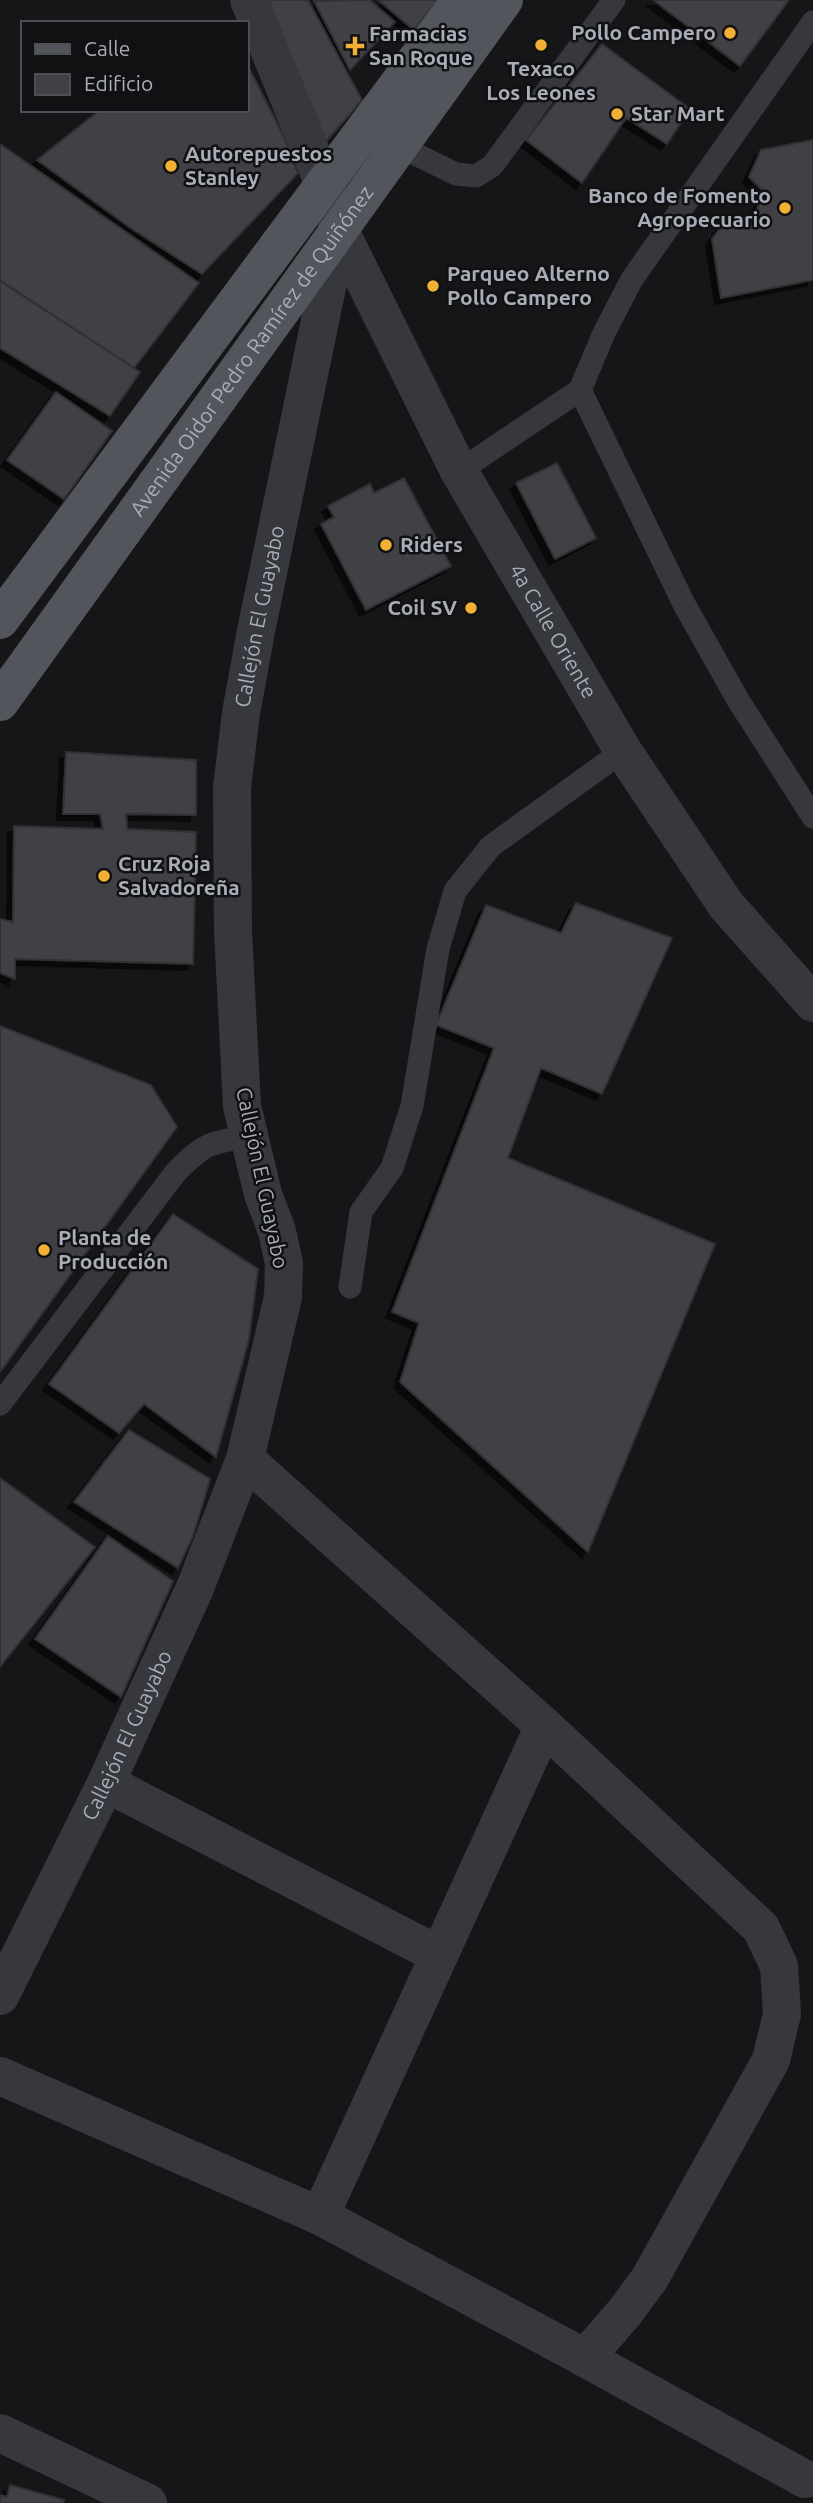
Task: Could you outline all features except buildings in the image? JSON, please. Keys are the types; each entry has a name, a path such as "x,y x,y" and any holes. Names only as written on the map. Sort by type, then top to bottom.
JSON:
{"main road":[{"name":"Avenida Oidor Pedro Ramírez de Quiñónez","path":"0,620 461,0"},
{"name":"Avenida Oidor Pedro Ramírez de Quiñónez","path":"0,702 505,0"}],"street":[{"name":"4a Calle Oriente","path":"249,0 324,184 339,229 459,471 623,751 726,905 813,1003"},
{"name":"Callejón El Guayabo","path":"0,1996 106,1783 195,1588 245,1459 284,1297 284,1263 277,1231 263,1194 242,1106 233,930 232,788 241,713 256,631 339,229"},
{"path":"245,1459 544,1726 761,1928 779,1966 782,2014 771,2060 650,2278 585,2358"},
{"path":"320,2216 544,1726"},
{"path":"106,1783 439,1955"},
{"path":"0,2076 320,2216 805,2479"},
{"path":"0,2433 148,2503"}],"lane":[{"path":"399,146 456,174 476,176 492,166 614,0"},
{"path":"459,471 580,390 604,333 632,279 813,22"},
{"path":"580,390 684,604 738,700 813,817"},
{"path":"350,1287 361,1212 392,1168 412,1106 438,949 454,891 491,846 623,751"},
{"path":"0,1404 176,1172 199,1149 220,1141 248,1137"}],"place":[{"name":"Pollo Campero","path":"730,33"},
{"name":"Texaco Los Leones","path":"541,45"},
{"name":"Farmacias San Roque","path":"355,46"},
{"name":"Star Mart","path":"617,114"},
{"name":"Autorepuestos Stanley","path":"171,166"},
{"name":"Banco de Fomento Agropecuario","path":"785,208"},
{"name":"Parqueo Alterno Pollo Campero","path":"433,286"},
{"name":"Riders","path":"386,545"},
{"name":"Coil SV","path":"471,608"},
{"name":"Cruz Roja Salvadoreña","path":"104,876"},
{"name":"Planta de Producción","path":"44,1250"}]}
